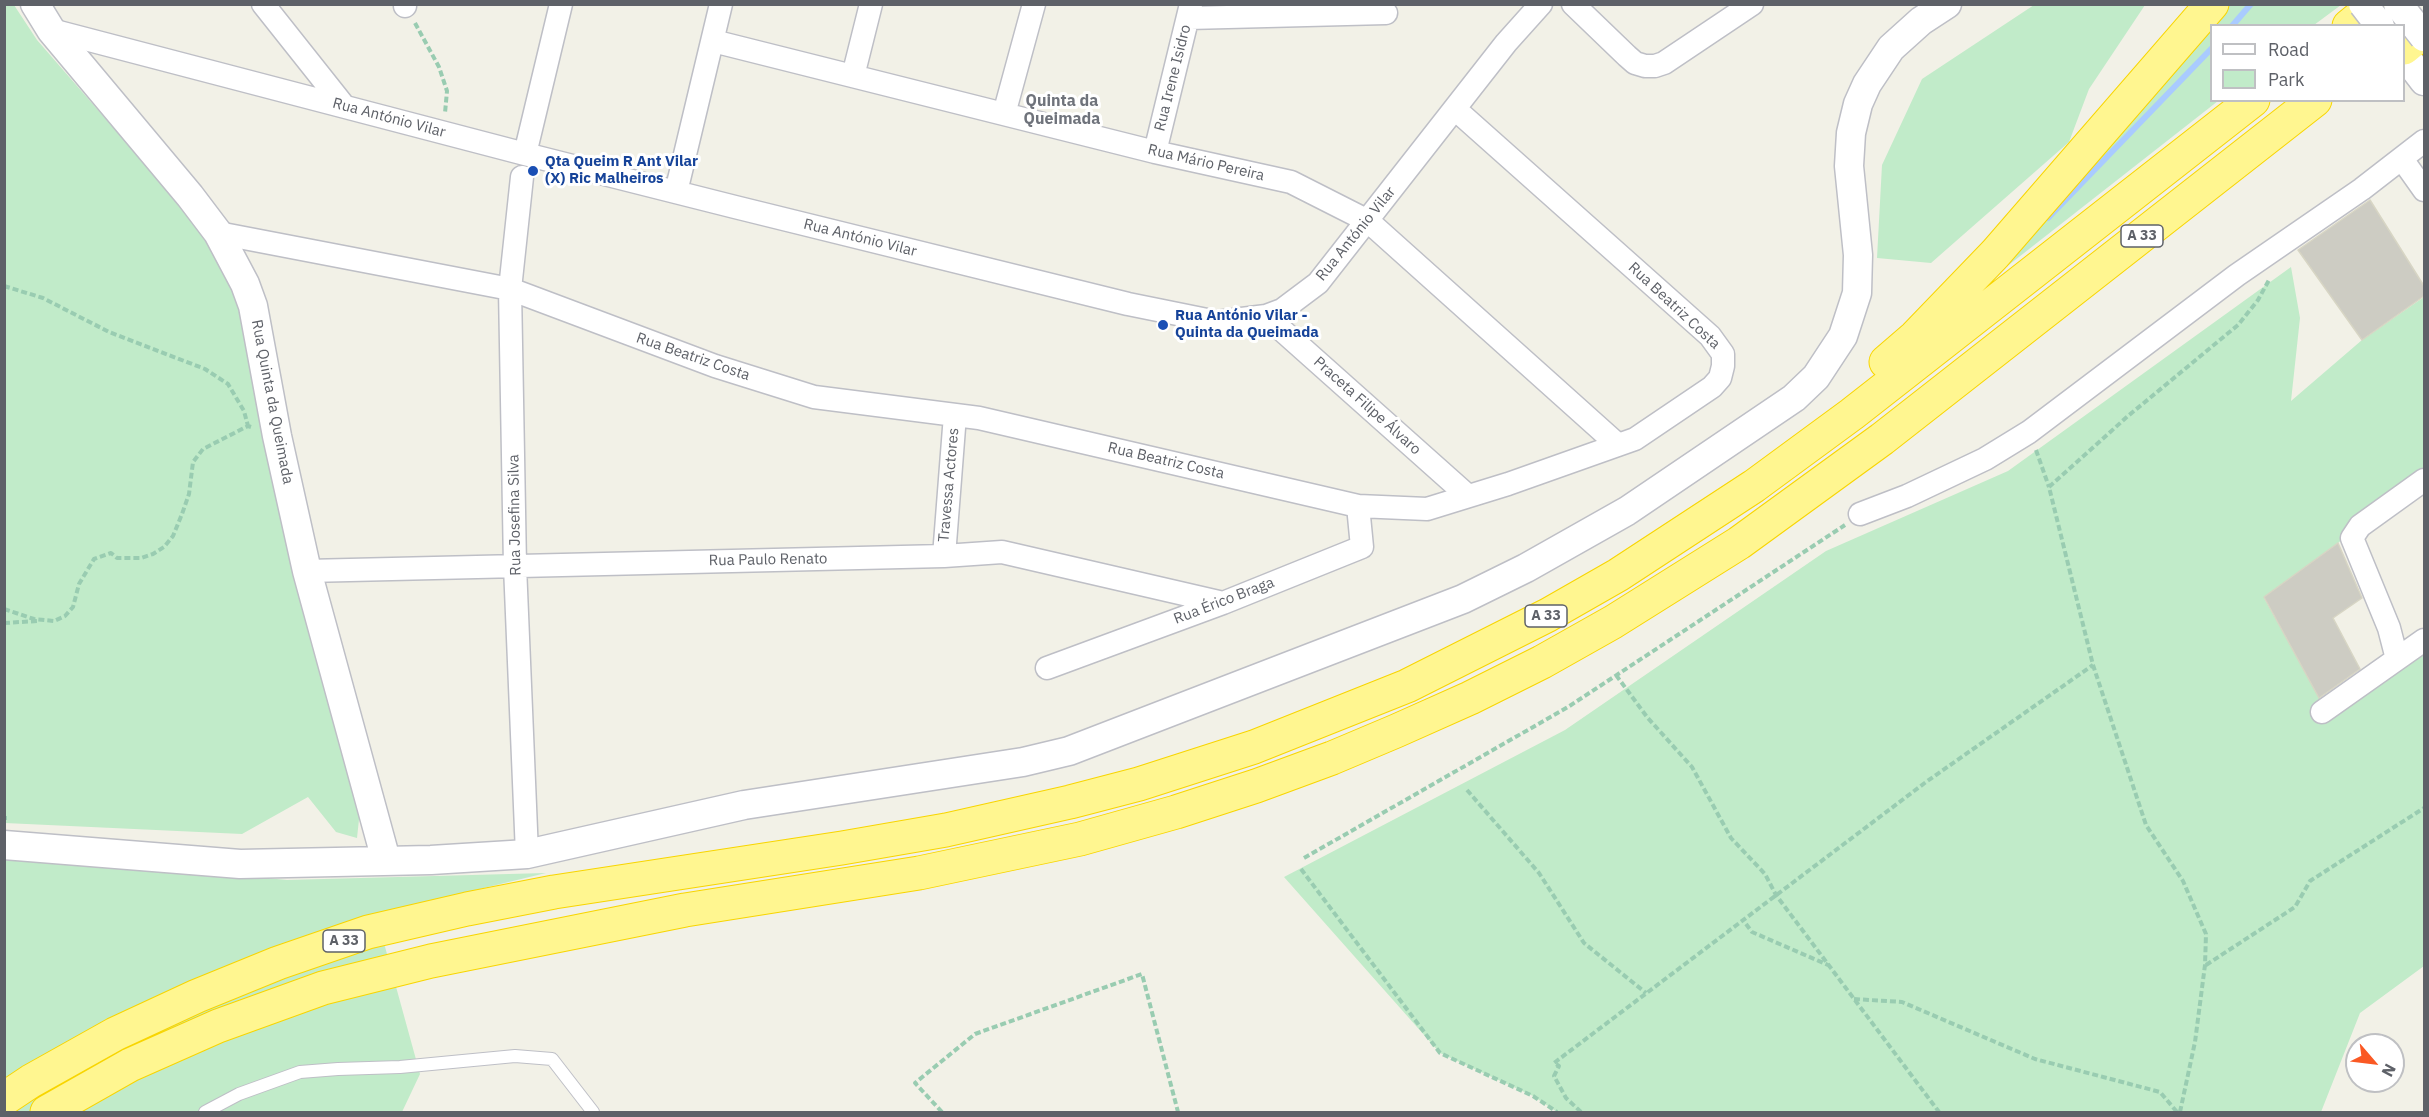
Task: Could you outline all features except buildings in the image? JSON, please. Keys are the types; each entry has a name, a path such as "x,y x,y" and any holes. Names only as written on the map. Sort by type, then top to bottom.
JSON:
{"highway":[{"path":"1203,764 1399,675 1506,621 1662,530 1743,475 1805,429 1915,337 1956,296 2212,4"},
{"path":"2351,24 2376,4"},
{"path":"2405,30 2424,15"},
{"path":"2405,46 2424,32"},
{"name":"A 33","path":"4,1099 30,1081 115,1034 278,963 368,932 555,892 842,848 997,819 1139,784 1203,764 1331,718 1407,686 1478,652 1608,581 1754,486 1852,414 2250,102"},
{"name":"A 33","path":"47,1113 130,1065 218,1026 323,988 431,961 685,910 919,873 1080,839 1176,812 1332,758 1470,698 1542,662 1633,610 1729,549 1806,496 2312,102"},
{"path":"1968,372 2214,196 2333,102"}],"street":[{"name":"Rua Quinta da Queimada","path":"34,4 51,30 155,152 218,233 245,284 253,306 278,436 308,572 386,860"},
{"path":"262,4 345,106"},
{"path":"525,154 561,4"},
{"path":"676,192 721,4"},
{"path":"853,76 871,4"},
{"path":"1004,114 1034,4"},
{"name":"Rua António Vilar","path":"51,30 676,192 1217,322 1266,316 1282,310 1318,284 1506,43 1541,4"},
{"path":"1573,4 1635,63 1645,66 1664,63 1752,4"},
{"path":"5,827 240,864 471,859 527,854 744,805 1023,762 1069,751 1463,599 1526,568 1627,512 1794,398 1816,378 1831,357 1851,314 1859,273 1849,166 1851,133 1858,104 1867,84 1891,48 1921,21 1947,4"},
{"path":"2363,4 2378,24"},
{"path":"2398,4 2424,38"},
{"path":"1190,11 1386,13"},
{"name":"Rua Irene Isidro","path":"1155,152 1190,11"},
{"name":"Rua Mário Pereira","path":"713,40 1155,152 1291,182 1368,221 1618,445"},
{"path":"2405,57 2424,81"},
{"name":"Rua Beatriz Costa","path":"218,233 510,289 715,366 814,397 980,418 1358,506 1427,509 1635,439 1712,387 1720,378 1723,354 1710,336 1455,109"},
{"path":"1860,514 1907,496 1985,459 2029,432 2237,275 2402,159 2424,141"},
{"path":"2402,159 2424,190"},
{"name":"Rua Josefina Silva","path":"522,177 510,289 515,566 527,854"},
{"name":"Praceta Filipe Álvaro","path":"1266,316 1468,496"},
{"name":"Travessa Actores","path":"944,556 955,415"},
{"path":"2397,659 2389,628 2352,538 2360,526 2424,480"},
{"name":"Rua Érico Braga","path":"1047,668 1223,603 1362,547 1358,506"},
{"name":"Rua Paulo Renato","path":"308,572 944,556 1002,552 1223,603"},
{"path":"2322,712 2424,640"}],"lane":[{"path":"205,1113 239,1094 300,1072 400,1067 515,1056 552,1059 593,1113"}],"path":[{"path":"405,5 440,67 447,91 440,131"},
{"path":"2049,487 2128,416 2238,326 2258,300 2282,244"},
{"path":"4,286 44,298 109,332 205,369 228,384 244,411 248,426"},
{"path":"4,623 54,621 65,616 73,607 80,584 94,559 111,553 117,558 141,558 164,547 182,514 189,494 193,462 203,449 248,426 278,436"},
{"path":"2029,432 2049,487 2093,665 2146,825 2183,881 2206,934 2205,965 2195,1042 2179,1113"},
{"path":"1304,858 1568,707 1860,514"},
{"path":"4,609 34,619 54,621"},
{"path":"1581,1113 1566,1098 1554,1076 1559,1066 1554,1063 1926,782 2093,665"},
{"path":"1616,675 1647,717 1692,767 1731,838 1766,874 1776,895 1938,1113"},
{"path":"1467,789 1539,873 1584,943 1646,993"},
{"path":"2205,965 2295,907 2310,881 2424,808"},
{"path":"1301,869 1440,1053 1533,1096 1557,1113"},
{"path":"1746,924 1752,932 1828,966"},
{"path":"942,1113 915,1083 975,1034 1142,974 1178,1113"},
{"path":"1853,999 1902,1002 2035,1059 2160,1092 2179,1113"}],"green space":[{"path":"4,5 14,5 37,40 212,241 243,310 360,810 357,838 336,832 308,797 242,834 5,823"},
{"path":"2034,5 2145,5 2089,89 2069,142 1931,263 1877,258 1882,165 1922,79"},
{"path":"2223,5 2341,5 2315,24 2210,24 2210,102 2217,102 1987,282"},
{"path":"2291,267 2300,318 2291,401 2362,340 2424,297 2424,473 2338,543 2264,598 2322,702 2424,635 2424,966 2360,1013 2352,1033 2345,1033 2345,1051 2321,1112 1557,1112 1533,1096 1440,1053 1284,877 1565,730 1826,551 2008,471"},
{"path":"4,853 287,880 546,873 376,914 420,1074 402,1112 5,1112"}],"waterway":[{"path":"2234,24 2251,4"},
{"path":"2048,218 2210,50"}],"place":[{"name":"Qta Queim R Ant Vilar (X) Ric Malheiros","path":"533,171"},
{"name":"Rua António Vilar - Quinta da Queimada","path":"1163,325"}],"district":[{"name":"Quinta da Queimada","path":"1062,110"}]}
